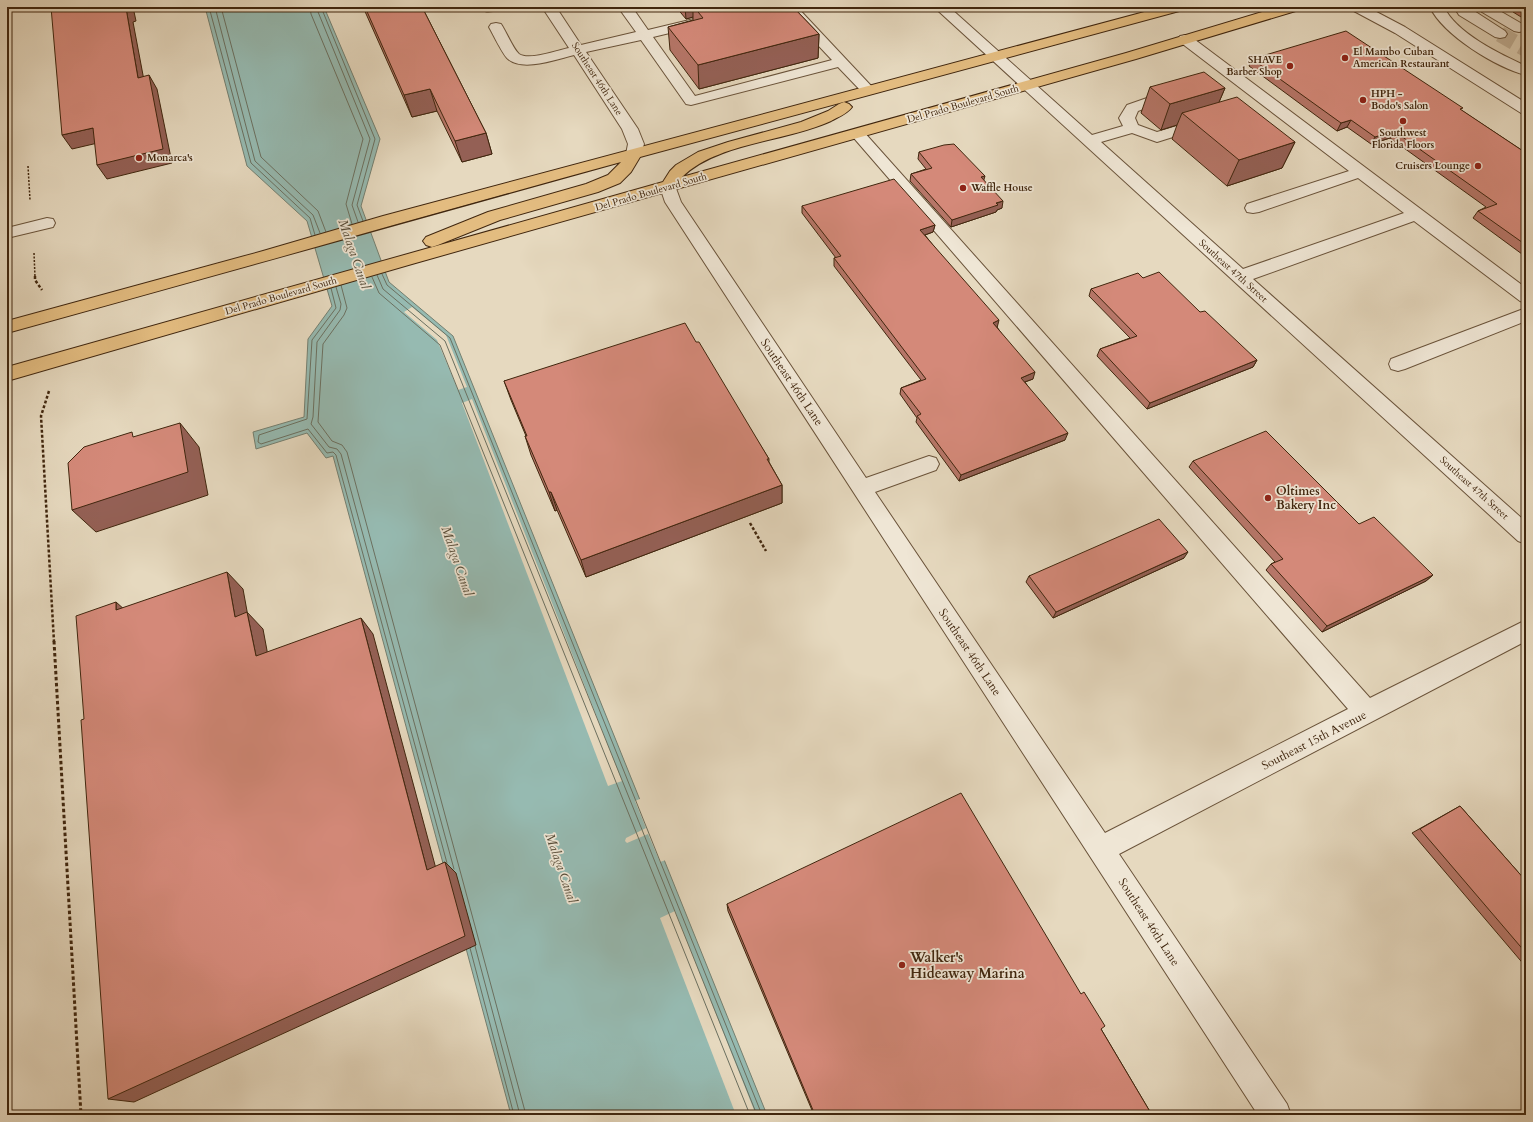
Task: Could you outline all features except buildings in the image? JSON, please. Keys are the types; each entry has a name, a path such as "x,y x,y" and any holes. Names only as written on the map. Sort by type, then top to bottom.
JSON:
{"main road":[{"path":"7,327 269,255 389,220 1178,7"},
{"name":"Del Prado Boulevard South","path":"7,374 290,294 363,272 405,256 668,187 858,134 1131,56 1294,7"},
{"path":"668,187 676,174 688,163 709,152 801,126 822,118 842,108 865,91"},
{"path":"405,256 457,230 494,216 592,188 614,179 625,169 634,154"}],"street":[{"name":"Southeast 46th Lane","path":"550,7 630,128 636,144 634,154"},
{"path":"625,7 691,101 841,62"},
{"path":"789,7 841,62 865,91"},
{"name":"Southeast 47th Street","path":"941,7 1526,535"},
{"path":"1357,7 1400,30 1526,110"},
{"path":"1437,7 1443,19 1455,30 1508,63 1526,71"},
{"path":"1447,7 1458,17 1509,30"},
{"path":"1461,7 1468,14 1509,30"},
{"path":"1472,7 1509,30"},
{"path":"1484,7 1509,30"},
{"path":"1497,7 1509,30"},
{"path":"496,27 513,56 522,60 535,60 710,19"},
{"path":"1185,39 1243,94 1361,172 1526,297"},
{"path":"1132,128 1127,118 1132,108 1182,91"},
{"path":"1089,141 1132,128 1157,137 1215,120"},
{"path":"858,134 1367,712"},
{"path":"1253,208 1361,172"},
{"name":"Southeast 46th Lane","path":"668,187 673,202 1276,1115"},
{"path":"1240,277 1417,214"},
{"path":"7,233 40,225"},
{"path":"1398,364 1526,314"},
{"path":"862,488 929,464"},
{"name":"Southeast 15th Avenue","path":"1101,849 1526,630"}],"path":[{"path":"28,166 40,225 35,280 42,289 44,317"},
{"path":"47,363 49,392 41,416 81,1115"},
{"path":"750,523 766,551"}],"water":[{"name":"Malaga Canal","path":"205,7 324,7 380,139 361,206 389,282 453,336 767,1115 511,1115 333,456 326,458 307,433 256,449 253,432 304,417 308,339 332,306 307,221 247,166"}],"pier":[{"path":"412,307 446,335 467,387 458,390 437,340 404,312"},
{"path":"472,399 622,781 608,786 462,403"},
{"path":"642,798 666,860 660,862 648,834 627,843 625,841 626,838 646,828 635,801"},
{"path":"675,911 756,1115 736,1115 660,918"}],"tunnel":[{"path":"1500,34 1526,49"}],"place":[{"name":"El Mambo Cuban American Restaurant","path":"1345,58"},
{"name":"SHAVE Barber Shop","path":"1290,66"},
{"name":"HPH - Bodo's Salon","path":"1363,100"},
{"name":"Southwest Florida Floors","path":"1403,121"},
{"name":"Monarca's","path":"139,158"},
{"name":"Cruisers Lounge","path":"1478,166"},
{"name":"Waffle House","path":"963,188"},
{"name":"Oltimes Bakery Inc","path":"1268,498"},
{"name":"Walker's Hideaway Marina","path":"902,965"}]}
